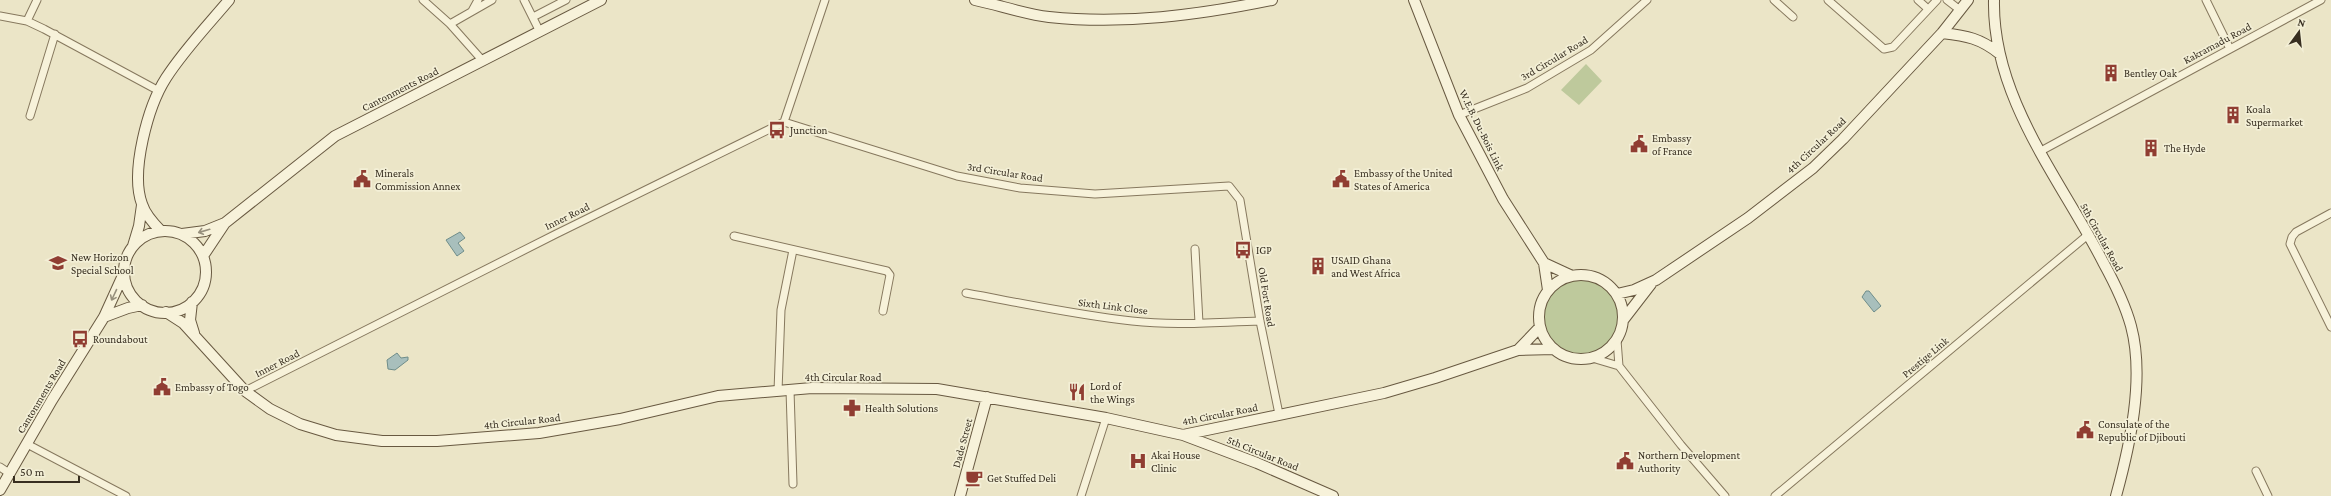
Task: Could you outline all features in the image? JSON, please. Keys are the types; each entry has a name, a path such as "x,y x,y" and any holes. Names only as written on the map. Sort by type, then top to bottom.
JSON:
{"street":[{"path":"27,21 37,0"},
{"path":"161,231 153,223 142,205 138,187 143,142 159,91 179,59 229,0"},
{"path":"423,0 450,24 482,60"},
{"path":"471,13 478,0"},
{"path":"450,24 492,0"},
{"path":"524,0 540,32"},
{"path":"533,17 566,0"},
{"name":"Cantonments Road","path":"225,223 335,136 601,0"},
{"path":"784,122 825,0"},
{"path":"975,0 1048,16 1121,20 1204,14 1272,0"},
{"name":"W.E.B. Du-Bois Link","path":"1414,0 1459,114 1503,198 1544,263 1548,290"},
{"name":"3rd Circular Road","path":"1459,114 1527,88 1591,50 1647,0"},
{"path":"1774,0 1793,16"},
{"path":"1828,0 1884,49 1892,47 1937,0"},
{"path":"1918,0 1928,9"},
{"path":"1947,0 1960,10"},
{"name":"4th Circular Road","path":"1624,319 1645,290 1656,280 1748,218 1813,168 1843,139 1942,33 1968,0"},
{"name":"5th Circular Road","path":"1994,0 2000,54 2008,81 2039,152 2089,234 2126,311 2134,347 2134,412 2130,439 2116,496"},
{"path":"2206,0 2230,49"},
{"name":"Kakramadu Road","path":"2039,152 2321,0"},
{"path":"0,16 27,21 159,91"},
{"path":"1942,33 1972,36 1987,43 2000,54"},
{"path":"30,116 54,34"},
{"name":"3rd Circular Road","path":"784,122 957,176 1020,188 1095,194 1229,186"},
{"name":"Inner Road","path":"245,391 556,234 784,122"},
{"name":"Old Fort Road","path":"1229,186 1240,200 1260,321 1279,414"},
{"path":"142,205 139,226 133,246 125,262 124,273 131,294 142,306 153,310 166,312 180,310 198,296 205,281 206,272 203,256 194,244 182,234"},
{"path":"2331,213 2296,232 2292,237 2290,244 2331,327"},
{"path":"133,246 145,236 161,231 182,234 206,231 225,223"},
{"path":"203,256 225,223"},
{"name":"Prestige Link","path":"1775,496 2089,234"},
{"path":"734,236 887,271 890,275 883,310"},
{"path":"1196,249 1199,323"},
{"path":"778,390 781,310 793,250"},
{"path":"1544,263 1570,275"},
{"name":"Cantonments Road","path":"0,490 104,317 124,273"},
{"path":"1619,366 1592,358 1579,359 1566,356 1554,349 1545,340 1540,327 1539,314 1541,301 1548,290 1558,281 1570,275 1584,274 1597,277 1608,284 1617,294 1622,306 1624,319 1617,340 1619,366 1681,445 1725,496"},
{"name":"4th Circular Road","path":"1617,294 1634,290 1656,280"},
{"name":"Sixth Link Close","path":"966,293 1054,310 1132,321 1199,323 1260,321"},
{"path":"192,302 190,320 194,334"},
{"path":"104,317 128,308 142,306"},
{"name":"4th Circular Road","path":"166,312 176,317 194,334 245,391 270,409 300,424 336,435 382,441 437,441 539,433 620,419 718,396 778,390 843,388 937,390 987,397 1106,418 1184,435 1384,393 1435,378 1518,350 1554,349"},
{"name":"4th Circular Road","path":"1518,350 1540,327"},
{"path":"1592,358 1606,351 1617,340"},
{"path":"790,390 793,484"},
{"name":"Dade Street","path":"960,496 987,397"},
{"path":"1081,496 1106,418"},
{"name":"5th Circular Road","path":"1184,435 1257,463 1333,496"},
{"path":"27,444 126,496"},
{"path":"0,467 9,473"},
{"path":"2256,471 2268,496"}],"green space":[{"path":"1586,64 1602,81 1579,105 1561,90"},
{"path":"1582,277 1597,280 1610,288 1618,301 1621,316 1618,331 1610,344 1597,352 1582,355 1567,352 1554,344 1546,331 1543,316 1546,301 1554,288 1567,280"}],"water":[{"path":"460,232 465,238 458,243 464,251 457,256 446,240"},
{"path":"1866,291 1869,291 1881,306 1874,312 1862,297"},
{"path":"397,353 401,358 408,357 408,360 395,370 388,369 387,360"}],"place":[{"name":"Bentley Oak","path":"2111,73"},
{"name":"Koala Supermarket","path":"2233,115"},
{"name":"Junction","path":"777,130"},
{"name":"Embassy of France","path":"1639,144"},
{"name":"The Hyde","path":"2151,148"},
{"name":"Minerals Commission Annex","path":"362,179"},
{"name":"Embassy of the United States of America","path":"1341,179"},
{"name":"IGP","path":"1243,250"},
{"name":"New Horizon Special School","path":"58,263"},
{"name":"USAID Ghana and West Africa","path":"1318,266"},
{"name":"Roundabout","path":"80,339"},
{"name":"Embassy of Togo","path":"162,387"},
{"name":"Lord of the Wings","path":"1077,392"},
{"name":"Health Solutions","path":"852,408"},
{"name":"Consulate of the Republic of Djibouti","path":"2085,430"},
{"name":"Akai House Clinic","path":"1138,461"},
{"name":"Northern Development Authority","path":"1625,461"},
{"name":"Get Stuffed Deli","path":"974,478"}]}
